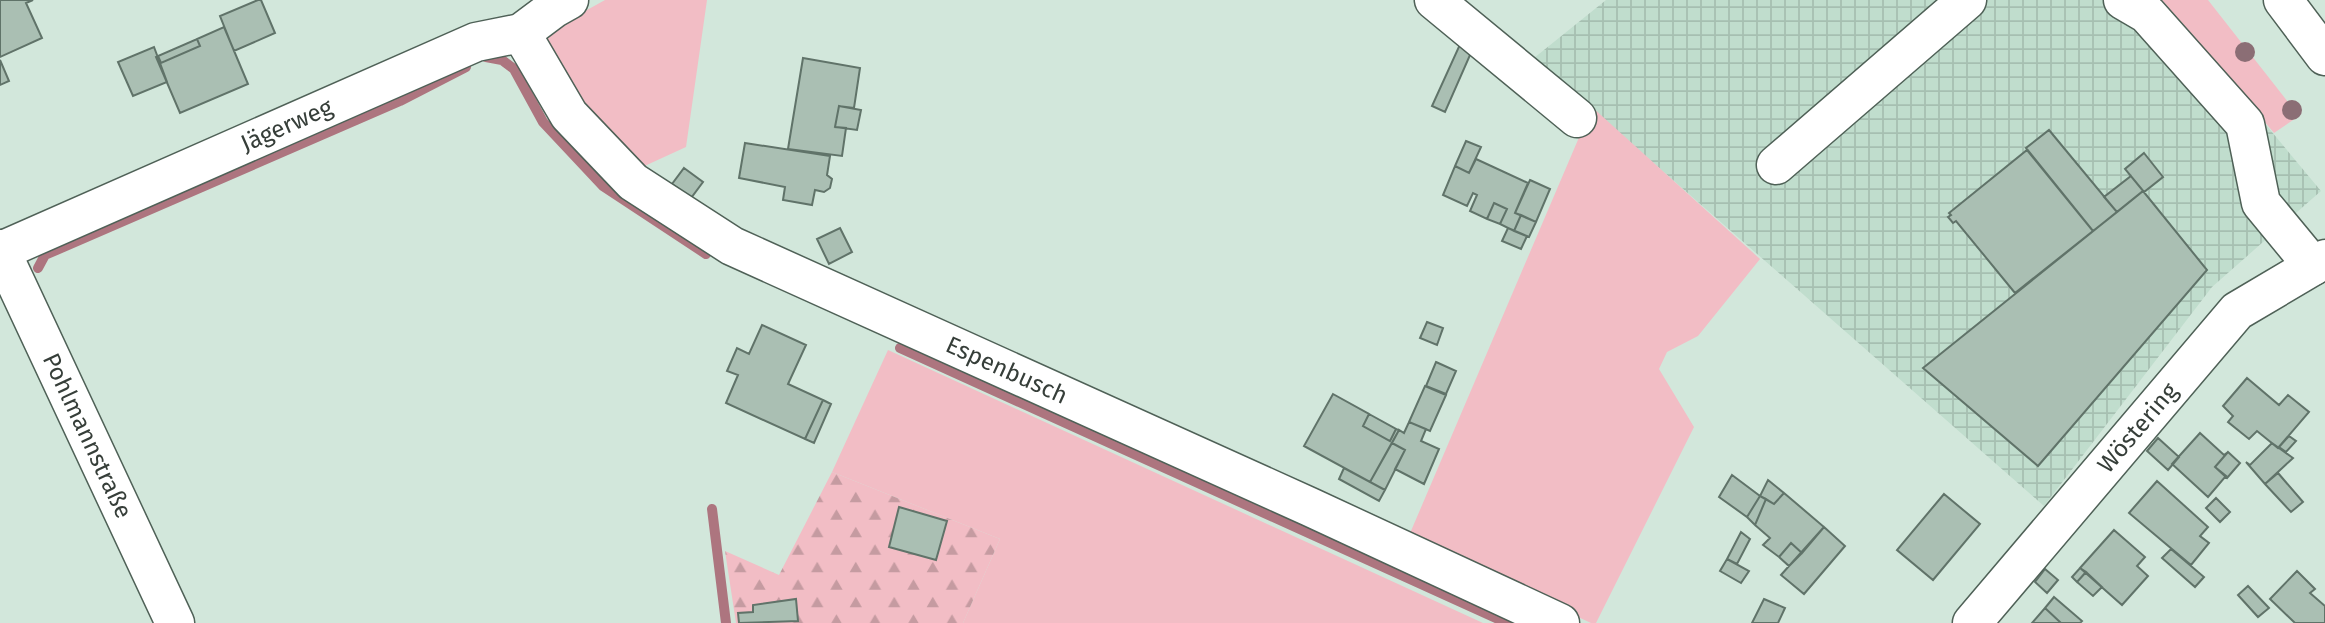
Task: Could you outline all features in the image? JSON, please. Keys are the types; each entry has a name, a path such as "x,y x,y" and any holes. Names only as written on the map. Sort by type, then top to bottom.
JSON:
{"street":[{"name":"Jägerweg","path":"0,250 476,42 521,33 569,0"},
{"path":"1434,0 1577,118"},
{"path":"1776,165 1968,0"},
{"path":"2123,0 2147,14 2245,124 2261,203 2319,262"},
{"path":"2283,0 2325,56"},
{"name":"Espenbusch","path":"521,33 569,115 633,182 732,246 1560,623"},
{"name":"Pohlmannstraße","path":"0,250 174,623"},
{"name":"Wöstering","path":"1972,623 2237,311 2319,262"}],"shaded area":[{"path":"1606,0 2162,0 2321,191 2212,287 2044,506 1534,58"}],"green space":[{"path":"605,0 707,0 686,147 638,169 576,102 542,35"},
{"path":"2162,0 2208,0 2299,116 2274,133"},
{"path":"1592,107 1760,259 1698,336 1667,352 1659,369 1694,427 1596,623 1408,538"},
{"path":"888,350 1483,623 963,623 1000,539 832,472"},
{"path":"832,472 1000,539 963,623 736,623 725,551 779,575"}],"building":[{"path":"0,0 33,0 26,3 42,38 0,57"},
{"path":"261,0 275,33 234,51 220,16"},
{"path":"224,27 248,84 180,113 156,57 158,56 161,63 200,46 197,39"},
{"path":"197,39 200,46 161,63 158,56"},
{"path":"1462,40 1474,46 1445,112 1432,106"},
{"path":"154,47 167,82 133,96 118,62"},
{"path":"803,58 860,68 854,108 839,106 835,127 846,128 842,156 788,149"},
{"path":"0,60 9,81 0,85"},
{"path":"839,106 861,110 857,130 835,127"},
{"path":"2049,130 2117,212 2093,231 2026,148"},
{"path":"1466,141 1481,147 1469,173 1455,166"},
{"path":"745,143 830,156 827,175 832,179 830,188 824,192 815,190 812,205 783,200 785,187 739,178"},
{"path":"2027,150 2093,231 2015,293 1956,221 1953,223 1948,217 1951,215 1949,213"},
{"path":"2144,153 2163,177 2144,192 2125,169"},
{"path":"1476,159 1528,183 1515,213 1521,215 1514,231 1500,224 1507,209 1494,203 1487,219 1470,211 1477,195 1473,193 1467,206 1443,195 1455,166 1469,173"},
{"path":"684,168 703,182 691,198 672,184"},
{"path":"2131,176 2143,191 2117,212 2104,197"},
{"path":"1530,180 1550,189 1536,222 1515,213"},
{"path":"2143,191 2207,270 2038,466 1923,368"},
{"path":"1494,203 1507,209 1500,224 1487,219"},
{"path":"1521,215 1536,222 1529,237 1514,231"},
{"path":"840,228 852,252 829,264 817,239"},
{"path":"1508,228 1527,236 1521,249 1502,241"},
{"path":"1427,322 1443,328 1437,345 1420,338"},
{"path":"762,325 806,345 788,384 823,400 805,439 726,403 738,375 727,371 737,348 749,354"},
{"path":"1436,362 1456,371 1446,394 1426,386"},
{"path":"2247,378 2279,405 2288,395 2309,412 2278,448 2257,431 2249,439 2228,422 2233,416 2223,406"},
{"path":"1425,386 1446,395 1430,431 1409,422"},
{"path":"1333,394 1369,414 1363,426 1390,441 1396,429 1399,430 1370,482 1304,446"},
{"path":"823,400 831,404 814,443 805,439"},
{"path":"1369,414 1396,429 1390,441 1363,426"},
{"path":"1409,422 1426,429 1421,441 1439,449 1424,484 1395,469 1405,450 1392,443 1399,430 1404,433"},
{"path":"2200,433 2224,455 2228,452 2215,467 2226,476 2208,497 2172,464"},
{"path":"2289,436 2296,441 2286,452 2279,447"},
{"path":"2158,438 2179,457 2168,470 2147,451"},
{"path":"1392,443 1405,450 1385,490 1370,482"},
{"path":"2272,443 2293,458 2265,484 2246,462 2250,465"},
{"path":"2228,452 2240,463 2227,478 2215,467"},
{"path":"1344,468 1385,490 1379,501 1339,479"},
{"path":"2278,473 2303,502 2291,512 2265,484"},
{"path":"1732,475 1760,496 1747,517 1719,497"},
{"path":"1768,480 1784,493 1774,504 1760,496"},
{"path":"2157,481 2208,527 2200,536 2209,543 2191,565 2129,513"},
{"path":"1784,493 1824,527 1802,553 1791,543 1779,557 1763,545 1770,538 1755,525 1766,499 1774,504"},
{"path":"1944,494 1980,524 1933,580 1897,550"},
{"path":"1760,496 1766,499 1755,525 1747,517"},
{"path":"2216,498 2230,512 2220,522 2206,508"},
{"path":"899,507 947,521 936,560 889,547"},
{"path":"1824,527 1845,546 1804,594 1781,575"},
{"path":"2114,530 2145,557 2137,566 2148,576 2122,605 2080,568"},
{"path":"1741,532 1750,539 1737,564 1727,559"},
{"path":"1791,543 1802,553 1789,566 1779,557"},
{"path":"2171,549 2204,577 2195,587 2162,558"},
{"path":"1727,559 1749,571 1741,583 1720,571"},
{"path":"2080,568 2086,572 2077,582 2072,577"},
{"path":"2045,569 2058,580 2047,593 2035,582"},
{"path":"2297,571 2315,589 2310,593 2325,606 2325,623 2295,623 2270,599"},
{"path":"2086,572 2102,587 2093,596 2077,582"},
{"path":"2248,586 2269,608 2258,617 2238,595"},
{"path":"2054,597 2082,621 2061,623 2045,608"},
{"path":"796,599 798,621 739,623 738,613 753,612 753,605"},
{"path":"1764,599 1785,608 1778,623 1752,623"},
{"path":"2045,608 2061,623 2032,623"}],"waterway":[{"path":"486,57 502,60 514,69 543,122 603,186 706,254"},
{"path":"38,268 45,255 400,101 466,67"},
{"path":"900,348 1507,623"},
{"path":"712,509 726,623"}]}
